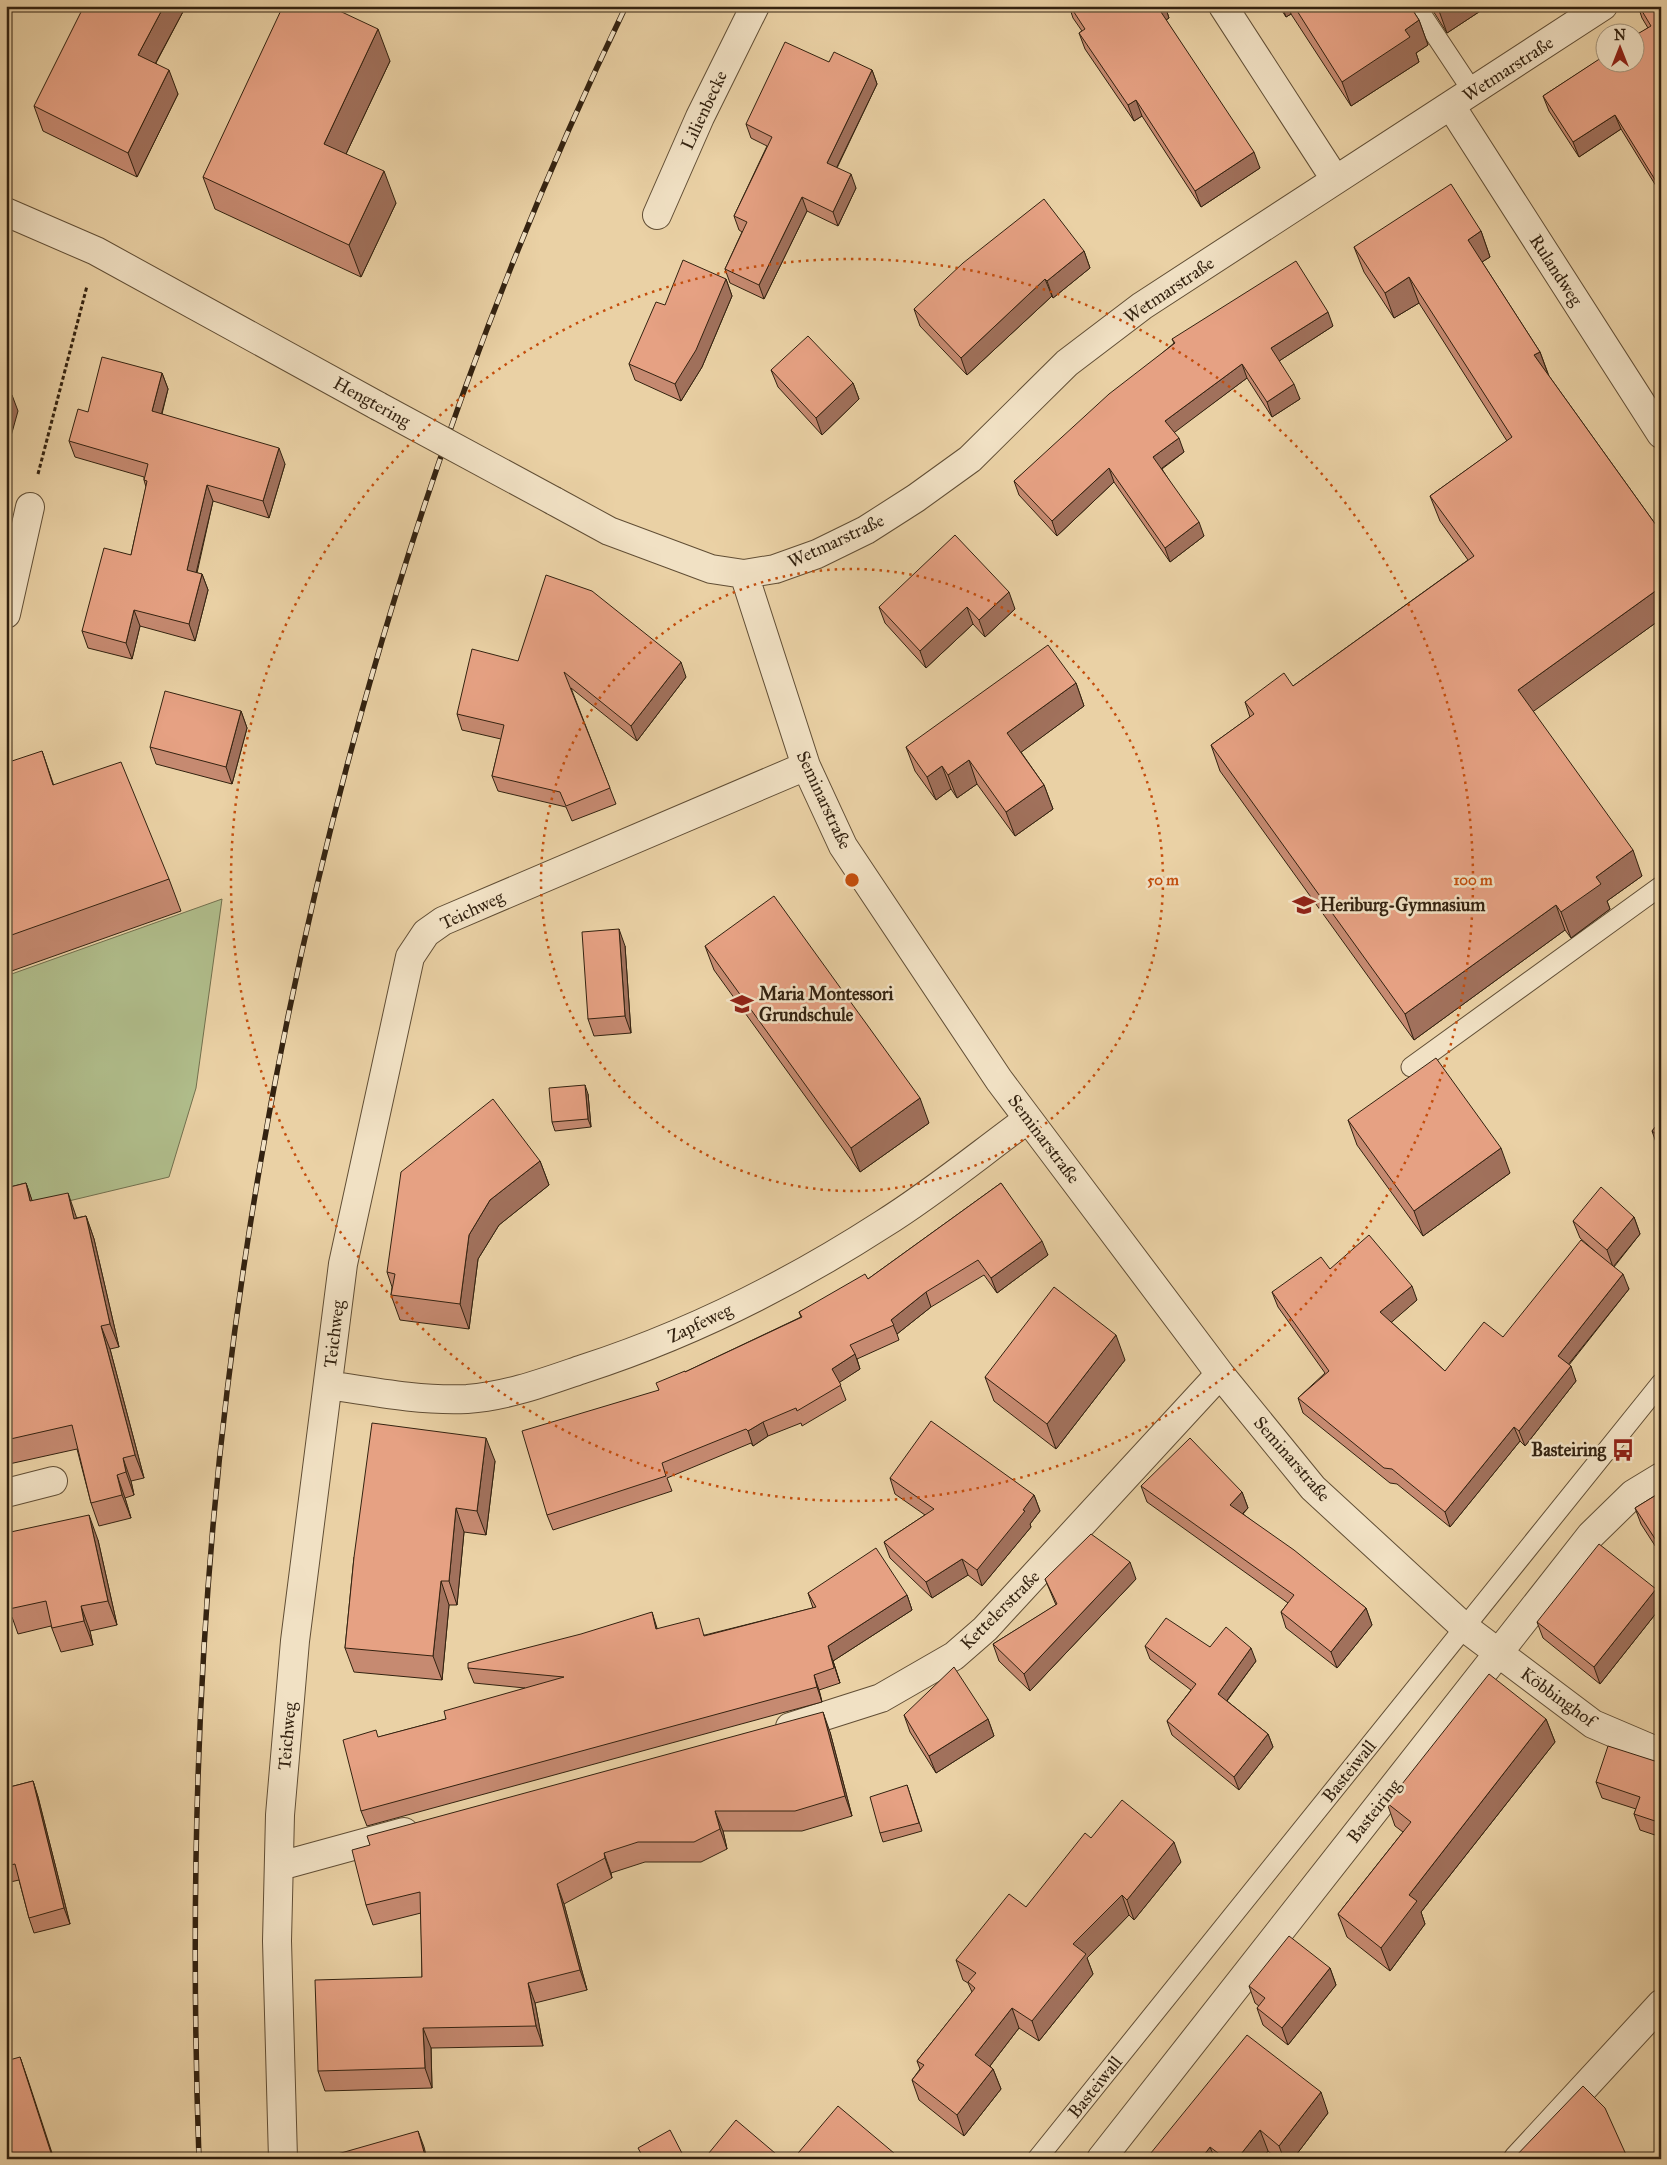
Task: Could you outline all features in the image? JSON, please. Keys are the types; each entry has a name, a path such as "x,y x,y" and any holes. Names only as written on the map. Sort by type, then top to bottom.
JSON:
{"street":[{"name":"Lilienbecke","path":"657,216 700,117 755,6"},
{"path":"1223,6 1335,179"},
{"name":"Wetmarstraße","path":"744,574 775,569 817,554 866,530 916,498 970,459 1067,363 1142,306 1603,6"},
{"name":"Rulandweg","path":"1462,99 1661,434"},
{"name":"Hengtering","path":"6,212 96,251 609,532 669,556 711,570 744,574"},
{"path":"6,614 30,507"},
{"name":"Seminarstraße","path":"744,574 806,766 843,846 999,1080 1220,1374 1313,1488 1464,1627"},
{"name":"Teichweg","path":"283,2159 277,1941 280,1815 295,1641 342,1264 410,957 426,933 443,921 806,766"},
{"name":"Zapfeweg","path":"328,1385 430,1399 508,1394 630,1354 706,1322 774,1287 884,1224 1028,1119"},
{"name":"Kettelerstraße","path":"769,1732 827,1716 881,1698 954,1656 985,1629 1220,1374"},
{"name":"Basteiring","path":"1101,2159 1592,1535 1633,1494 1661,1477"},
{"path":"6,1493 53,1482"},
{"name":"Köbbinghof","path":"1464,1627 1593,1724 1661,1752"},
{"path":"280,1866 424,1827"},
{"path":"1518,2159 1661,2004"}],"lane":[{"path":"1416,6 1462,99"},
{"path":"1411,1067 1661,886"},
{"name":"Basteiwall","path":"1037,2159 1661,1383"}],"path":[{"path":"30,507 96,251"}],"green space":[{"path":"222,899 196,1088 169,1177 6,1216 6,976"}],"building":[{"path":"84,6 164,6 138,55 169,70 128,153 34,106"},
{"path":"283,6 329,6 378,29 324,144 384,171 349,245 203,177"},
{"path":"1070,6 1157,6 1254,152 1195,191 1136,100 1128,105 1079,33 1085,29"},
{"path":"1294,6 1410,6 1419,20 1405,30 1410,37 1342,82"},
{"path":"1639,6 1661,6 1661,180 1657,183 1615,115 1573,142 1543,96 1594,63 1594,72 1644,72 1644,30 1651,26"},
{"path":"785,42 829,62 834,52 872,70 827,163 851,174 833,212 802,197 759,285 725,269 747,222 734,216 772,137 746,124"},
{"path":"1451,184 1481,231 1468,240 1540,352 1534,355 1661,532 1661,587 1518,690 1633,850 1596,877 1601,884 1561,912 1556,905 1405,1014 1211,745 1254,714 1245,702 1284,673 1293,686 1474,556 1430,496 1512,437 1409,277 1385,293 1354,247"},
{"path":"1044,199 1084,251 1047,281 1045,279 961,358 914,309 963,263"},
{"path":"683,260 726,279 696,350 675,384 629,364 656,302 665,305"},
{"path":"1296,261 1328,312 1271,348 1294,384 1267,402 1242,364 1165,421 1179,438 1153,457 1199,522 1165,548 1109,468 1052,521 1014,481 1109,394 1175,343 1172,339"},
{"path":"808,336 853,383 816,418 771,370"},
{"path":"102,357 162,373 152,411 279,448 263,501 207,485 187,570 202,574 189,624 134,610 126,643 82,631 104,548 131,555 147,481 144,480 148,464 69,441 78,409 88,412"},
{"path":"6,393 12,395 6,417"},
{"path":"955,535 1009,592 979,620 967,607 920,651 879,607"},
{"path":"546,575 592,591 681,662 631,726 564,672 610,788 566,806 560,792 492,776 504,725 457,714 472,649 518,661"},
{"path":"1048,645 1076,683 1007,733 1044,785 1006,812 969,760 948,775 942,766 927,777 906,747"},
{"path":"165,691 241,711 226,767 150,747"},
{"path":"42,751 53,785 121,762 169,879 6,937 6,763"},
{"path":"774,896 920,1098 851,1148 705,946"},
{"path":"619,929 625,1016 588,1019 582,932"},
{"path":"1436,1058 1501,1148 1414,1211 1348,1120"},
{"path":"585,1085 588,1119 552,1122 549,1088"},
{"path":"493,1099 540,1161 490,1200 469,1235 460,1304 391,1295 395,1274 387,1272 401,1172"},
{"path":"1661,1120 1661,1138 1652,1131"},
{"path":"26,1183 30,1201 68,1193 74,1219 86,1216 110,1324 101,1326 135,1455 123,1458 126,1472 117,1475 122,1495 91,1503 72,1425 6,1440 6,1188"},
{"path":"1001,1183 1042,1241 991,1278 978,1260 926,1292 891,1320 894,1325 850,1345 855,1354 832,1369 841,1385 797,1411 796,1408 763,1422 748,1431 746,1429 662,1463 666,1476 547,1515 522,1431 659,1390 656,1383 685,1372 802,1317 799,1312 865,1274 868,1279"},
{"path":"1601,1187 1634,1217 1607,1250 1573,1221"},
{"path":"1369,1235 1412,1286 1380,1312 1445,1371 1484,1322 1503,1337 1581,1240 1623,1274 1558,1356 1571,1366 1519,1431 1514,1427 1445,1512 1392,1469 1384,1468 1298,1398 1329,1371 1272,1292 1321,1257 1330,1269"},
{"path":"1054,1287 1116,1335 1047,1424 985,1377"},
{"path":"931,1421 1034,1495 1023,1510 1025,1511 977,1570 962,1559 926,1582 884,1542 934,1509 890,1478"},
{"path":"372,1423 486,1438 477,1511 456,1508 449,1581 441,1581 433,1656 345,1648 354,1557"},
{"path":"1190,1438 1242,1492 1230,1505 1294,1550 1366,1608 1331,1652 1281,1612 1294,1595 1141,1486"},
{"path":"1661,1492 1661,1548 1635,1508"},
{"path":"89,1515 108,1601 81,1606 84,1621 52,1628 46,1601 9,1609 6,1597 6,1533"},
{"path":"1091,1534 1130,1562 1024,1674 993,1644 1057,1604 1045,1579"},
{"path":"1599,1544 1656,1589 1594,1667 1537,1622"},
{"path":"876,1548 907,1595 828,1646 834,1668 814,1675 817,1687 361,1811 343,1740 376,1730 378,1737 446,1719 444,1711 564,1677 468,1668 468,1663 581,1634 652,1612 656,1629 699,1618 704,1636 816,1607 808,1593"},
{"path":"1166,1618 1210,1647 1226,1627 1251,1648 1218,1694 1268,1734 1234,1777 1167,1721 1196,1684 1145,1646"},
{"path":"954,1667 988,1719 929,1756 904,1715"},
{"path":"1489,1674 1546,1719 1409,1895 1417,1901 1381,1948 1338,1914 1411,1822 1387,1803"},
{"path":"823,1712 845,1796 795,1811 715,1811 720,1829 694,1842 638,1842 604,1853 605,1858 557,1884 580,1970 528,1983 536,2026 423,2028 425,2068 318,2071 315,1980 422,1977 420,1892 366,1905 352,1850 370,1845 367,1836"},
{"path":"1608,1746 1661,1763 1661,1823 1634,1814 1640,1797 1596,1782"},
{"path":"33,1781 64,1908 29,1918 15,1864 6,1866 6,1788"},
{"path":"907,1785 919,1823 880,1833 870,1797"},
{"path":"1122,1800 1174,1842 1127,1900 1122,1895 1073,1944 1086,1954 1032,2021 1012,2008 975,2055 993,2069 957,2115 912,2080 924,2065 917,2061 975,1988 968,1982 976,1973 956,1960 1009,1894 1026,1907 1085,1833 1091,1838"},
{"path":"1289,1936 1330,1968 1282,2028 1257,2008 1265,1998 1249,1986"},
{"path":"1247,2035 1321,2092 1279,2146 1260,2130 1237,2159 1226,2159 1210,2147 1201,2159 1146,2159"},
{"path":"20,2057 53,2159 6,2159 6,2061"},
{"path":"1583,2086 1605,2108 1628,2159 1513,2159"},
{"path":"838,2106 901,2159 793,2159"},
{"path":"736,2120 782,2159 704,2159"},
{"path":"670,2130 685,2159 644,2159 638,2148"},
{"path":"418,2131 426,2159 328,2159 327,2157"}],"railway":[{"path":"199,2159 196,2063 196,1871 198,1775 208,1583 227,1392 252,1214 284,1036 323,859 370,682 423,509 484,337 551,170 626,6"}],"place":[{"name":"Heriburg-Gymnasium","path":"1304,905"},
{"name":"Maria Montessori Grundschule","path":"742,1004"},
{"name":"Basteiring","path":"1623,1450"}]}
